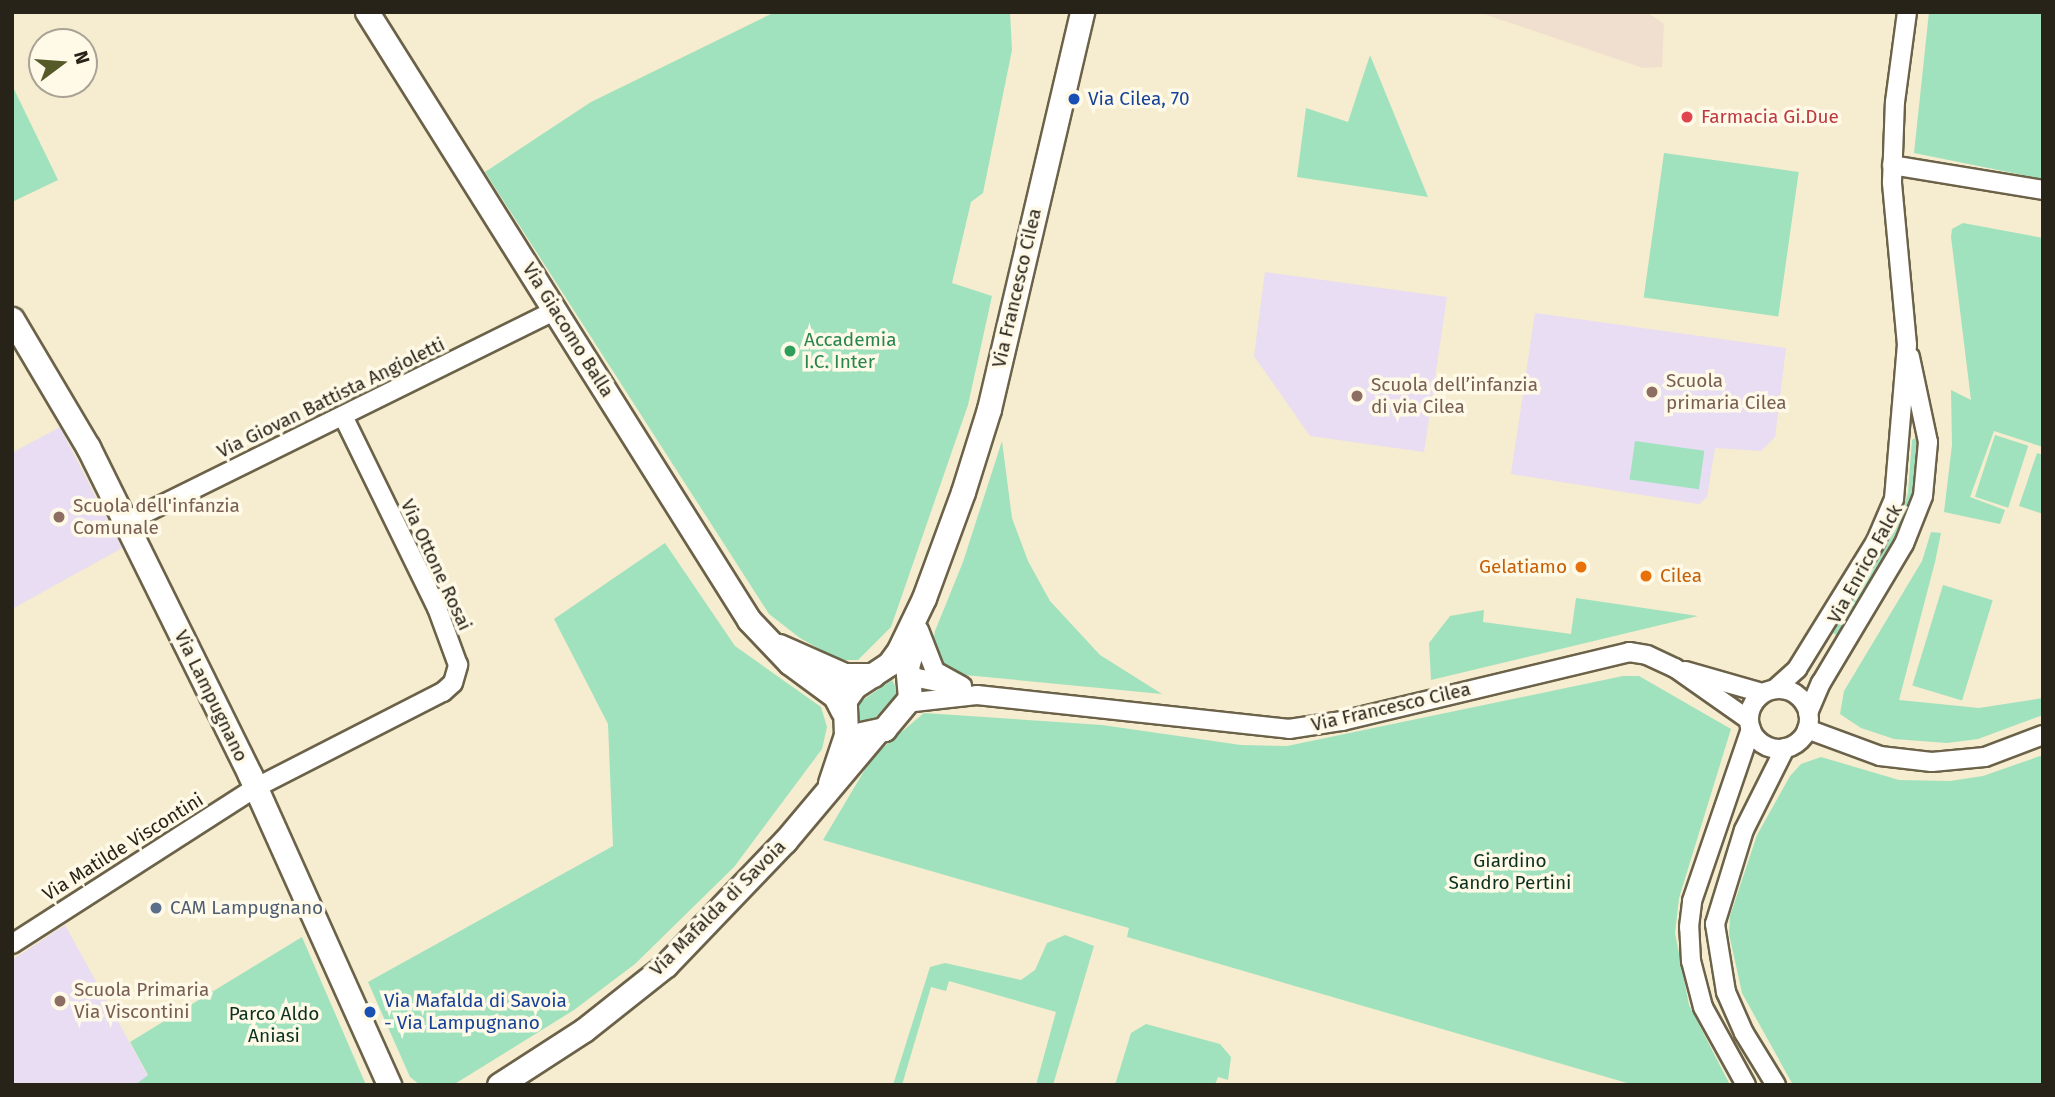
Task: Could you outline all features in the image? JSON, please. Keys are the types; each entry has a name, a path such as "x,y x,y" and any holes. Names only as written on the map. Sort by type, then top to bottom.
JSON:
{"street":[{"name":"Via Giacomo Balla","path":"367,12 742,608 790,663 835,696 844,717"},
{"name":"Via Francesco Cilea","path":"905,704 912,694 908,676 924,598 989,409 1082,12"},
{"name":"Via Enrico Falck","path":"1769,692 1797,669 1876,541 1894,499 1903,436 1907,345 1892,165 1895,102 1907,12"},
{"path":"1892,165 2043,190"},
{"name":"Via Giovan Battista Angioletti","path":"125,523 556,310"},
{"name":"Via Lampugnano","path":"12,319 81,435 257,787 389,1085"},
{"name":"Via Enrico Falck","path":"1808,721 1821,683 1904,544 1923,496 1928,442 1907,345"},
{"name":"Via Ottone Rosai","path":"257,787 443,692 458,671 437,608 343,416"},
{"name":"Via Francesco Cilea","path":"880,671 924,598"},
{"path":"919,629 928,662 945,680 970,690"},
{"name":"Via Giacomo Balla","path":"773,643 844,675 880,671"},
{"name":"Via Francesco Cilea","path":"830,783 845,742 844,717 850,691 880,671 896,666 908,676 926,683 1289,729 1342,721 1621,653 1647,655 1675,668 1769,692"},
{"name":"Via Francesco Cilea","path":"1675,668 1750,724"},
{"name":"Via Francesco Cilea","path":"905,704 970,690"},
{"path":"1746,1085 1703,1007 1691,961 1689,927 1692,901 1750,724 1753,705 1769,692 1796,695 1808,721 1880,756 1932,762 1985,757 2043,735"},
{"path":"844,717 858,734 875,734 905,704"},
{"path":"1750,724 1763,744 1785,748 1799,741 1808,721"},
{"name":"Via Mafalda di Savoia","path":"498,1084 584,1030 666,965 785,841 830,783 875,734"},
{"path":"1776,1085 1744,1033 1726,992 1715,924 1744,831 1785,748"},
{"name":"Via Matilde Viscontini","path":"12,944 257,787"}],"shaded area":[{"path":"1478,12 1647,12 1664,24 1662,67 1643,68"},
{"name":"Scuola dell’infanzia di via Cilea","path":"1265,272 1447,297 1424,452 1310,436 1254,356"},
{"name":"Scuola primaria Cilea","path":"1535,313 1786,348 1775,437 1761,451 1715,448 1707,497 1699,504 1511,474"},
{"name":"Scuola dell'infanzia Comunale","path":"60,427 122,548 12,609 12,453"},
{"name":"Scuola Primaria Via Viscontini","path":"65,925 148,1076 135,1085 12,1085 12,960"}],"green space":[{"name":"Accademia I.C. Inter","path":"775,12 1010,12 1012,50 983,193 971,202 952,283 992,296 968,405 891,627 858,660 839,660 800,638 769,614 485,172 591,102"},
{"path":"1929,12 2043,12 2043,179 1914,153"},
{"path":"1370,55 1428,197 1297,177 1306,108 1348,122"},
{"path":"12,85 58,180 12,202"},
{"path":"1664,153 1799,172 1778,317 1644,298"},
{"path":"1963,223 2043,238 2043,447 1994,431 1970,497 2005,510 2000,524 1944,512 1952,445 1951,390 1971,400 1951,237 1952,229"},
{"path":"1995,435 2028,446 2008,508 1975,497"},
{"path":"1917,437 1915,492 1897,540 1838,636 1833,633 1898,525 1908,493 1912,440"},
{"path":"1002,441 1012,518 1028,561 1050,601 1100,655 1162,694 965,675 949,670 939,660 933,643 935,631 963,562"},
{"path":"1635,441 1704,451 1699,489 1630,480"},
{"path":"2037,453 2043,455 2043,514 2019,506"},
{"path":"1931,532 1941,533 1899,700 1979,708 2043,698 2043,715 1978,739 1947,743 1894,739 1861,728 1840,714 1844,691 1922,561"},
{"path":"665,543 735,646 821,707 827,727 822,749 734,867 635,964 574,1010 453,1085 420,1085 410,1077 368,982 613,846 608,724 554,619"},
{"path":"1943,585 1993,600 1962,701 1912,685"},
{"path":"1576,598 1698,616 1431,680 1429,643 1450,616 1484,610 1483,622 1571,634"},
{"name":"Giardino Sandro Pertini","path":"1623,676 1639,676 1731,729 1679,898 1675,933 1689,1005 1730,1085 1634,1085 1127,937 1129,928 823,840 873,756 924,713 1102,725 1241,745 1287,746"},
{"path":"892,680 898,692 873,720 860,720 857,704"},
{"path":"2043,755 2043,1085 1793,1085 1742,993 1729,934 1730,916 1757,835 1790,776 1801,764 1821,757 1899,780 1950,781 1983,776"},
{"path":"1065,935 1094,946 1053,1085 1036,1085 1056,1012 949,981 946,991 931,987 902,1085 893,1085 930,967 945,963 1021,980 1035,970 1047,943"},
{"name":"Parco Aldo Aniasi","path":"302,937 366,1085 135,1085 148,1075 130,1042"},
{"path":"1146,1024 1220,1044 1231,1057 1228,1080 1218,1077 1215,1085 1115,1085 1131,1033"}],"place":[{"name":"Via Cilea, 70","path":"1074,99"},
{"name":"Farmacia Gi.Due","path":"1687,117"},
{"name":"Accademia I.C. Inter","path":"790,351"},
{"name":"Scuola primaria Cilea","path":"1652,392"},
{"name":"Scuola dell’infanzia di via Cilea","path":"1357,396"},
{"name":"Scuola dell'infanzia Comunale","path":"59,517"},
{"name":"Gelatiamo","path":"1581,567"},
{"name":"Cilea","path":"1646,576"},
{"name":"CAM Lampugnano","path":"156,908"},
{"name":"Scuola Primaria Via Viscontini","path":"60,1001"},
{"name":"Via Mafalda di Savoia - Via Lampugnano","path":"370,1012"}]}
